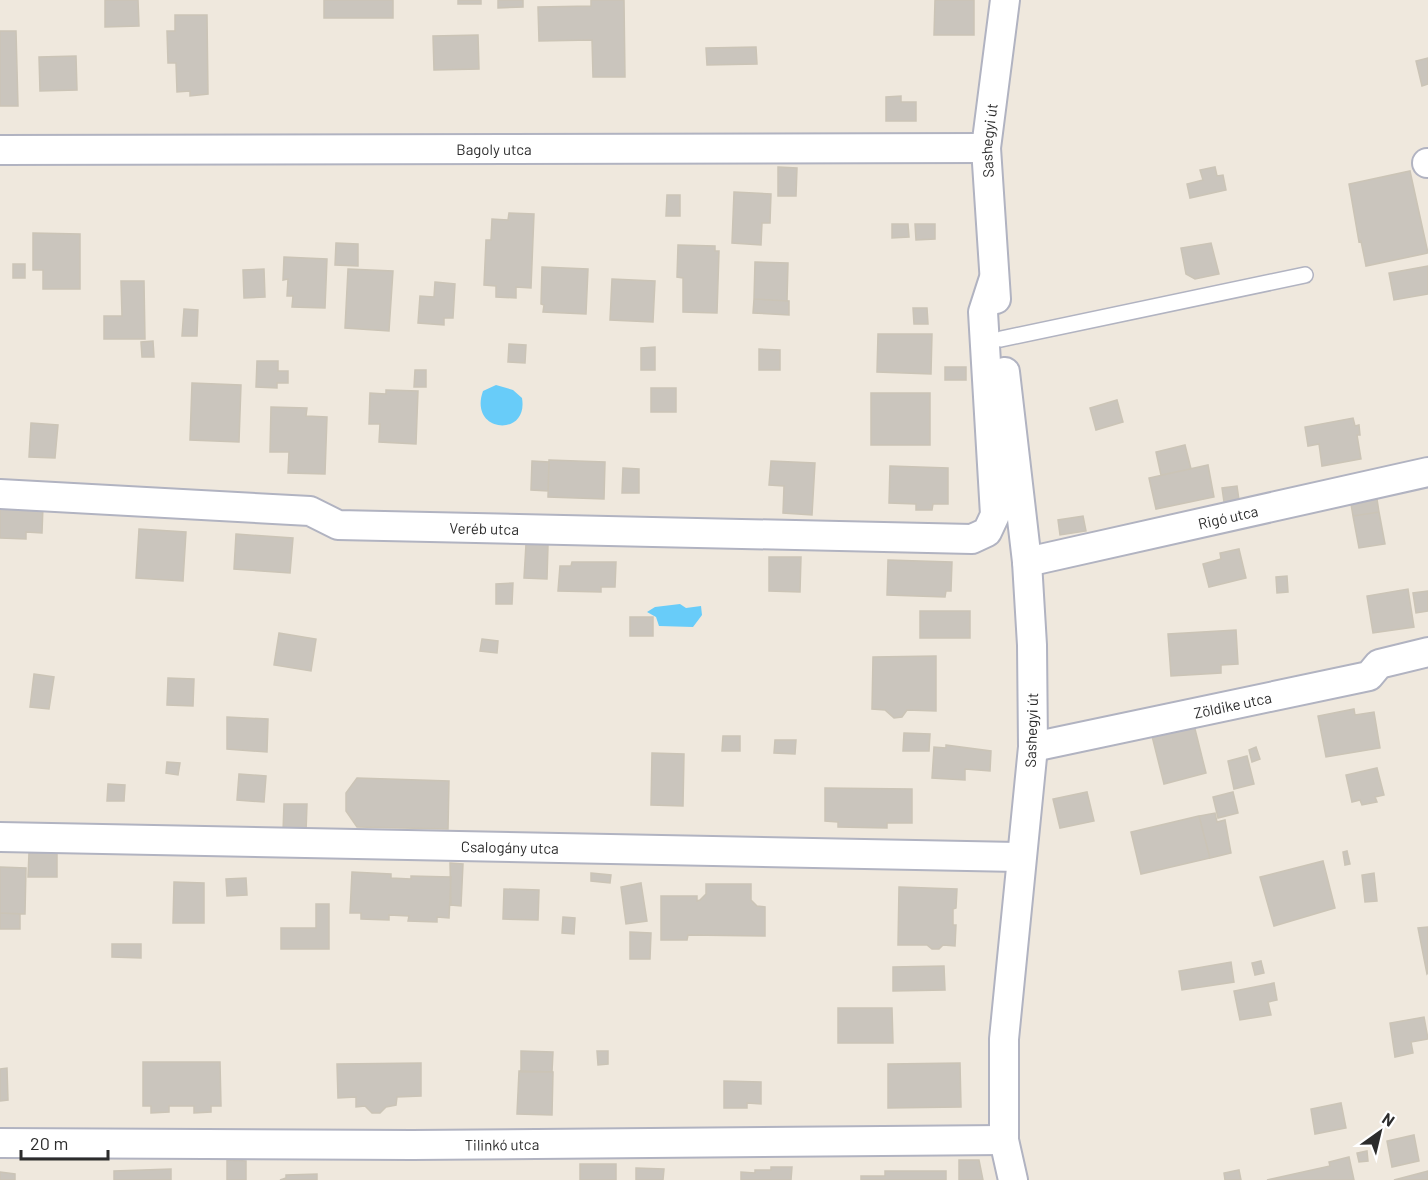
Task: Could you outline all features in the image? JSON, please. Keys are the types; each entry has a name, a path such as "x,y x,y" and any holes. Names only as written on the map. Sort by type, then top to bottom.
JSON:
{"street":[{"name":"Sashegyi út","path":"1005,0 986,148 993,280 1026,562 1032,645 1033,747 1004,1039 1004,1140 1013,1180"},
{"name":"Bagoly utca","path":"0,150 986,148"},
{"name":"Sashegyi út","path":"972,539 987,532 995,515 983,312 993,280"},
{"name":"Rigó utca","path":"1026,562 1428,472"},
{"name":"Veréb utca","path":"0,494 310,511 338,525 972,539"},
{"name":"Zöldike utca","path":"1033,747 1368,676 1379,664 1428,652"},
{"name":"Csalogány utca","path":"0,837 1021,857"},
{"name":"Tilinkó utca","path":"0,1143 412,1145 1004,1140"}],"lane":[{"path":"1001,339 1305,275"}],"water":[{"path":"496,385 513,390 522,398 522,411 517,420 509,424 500,425 491,422 484,415 481,405 483,391"},
{"path":"680,604 686,608 701,606 702,615 693,627 659,626 656,617 647,612 655,607"}],"building":[{"path":"105,0 138,0 139,26 105,27"},
{"path":"324,0 393,0 393,18 324,18"},
{"path":"458,0 481,0 481,4 458,4"},
{"path":"498,0 523,0 523,7 498,8"},
{"path":"591,0 624,0 625,77 593,77 592,40 539,41 538,7 591,6"},
{"path":"935,0 974,0 974,35 934,35"},
{"path":"175,15 207,15 208,94 190,96 190,91 177,92 176,63 168,63 167,31 175,31"},
{"path":"0,31 16,31 18,106 0,106"},
{"path":"478,35 479,69 434,70 433,36"},
{"path":"756,47 757,64 707,65 706,48"},
{"path":"76,56 77,90 40,91 39,57"},
{"path":"1428,58 1428,84 1422,86 1416,61"},
{"path":"901,96 901,102 916,102 916,121 886,121 886,97"},
{"path":"778,167 797,168 796,196 778,196"},
{"path":"1215,167 1217,176 1223,175 1226,190 1190,198 1187,184 1203,180 1200,170"},
{"path":"1410,171 1428,253 1366,266 1361,241 1359,242 1349,184"},
{"path":"734,192 771,194 770,223 762,223 761,245 732,243"},
{"path":"667,195 680,195 680,216 666,216"},
{"path":"509,213 534,214 531,288 516,287 516,298 496,297 496,286 484,285 486,240 491,240 492,219 508,220"},
{"path":"892,224 908,224 909,237 892,238"},
{"path":"915,224 935,224 935,239 916,240"},
{"path":"33,233 80,234 80,289 43,289 43,270 33,270"},
{"path":"336,243 358,244 358,266 335,265"},
{"path":"1211,243 1219,274 1195,279 1186,274 1181,248"},
{"path":"678,245 715,246 715,251 719,251 717,313 683,312 683,278 677,277"},
{"path":"284,257 327,259 325,308 292,307 293,296 287,296 288,279 283,280"},
{"path":"755,262 788,263 787,301 754,299"},
{"path":"13,264 25,264 25,278 13,278"},
{"path":"1428,266 1428,294 1394,300 1389,273"},
{"path":"542,267 588,269 586,314 543,312 544,305 541,304"},
{"path":"264,269 265,297 244,298 243,270"},
{"path":"348,269 393,271 389,331 345,328"},
{"path":"612,279 655,281 653,322 610,320"},
{"path":"121,281 144,281 145,339 104,339 104,316 122,316"},
{"path":"435,282 455,284 453,318 444,318 444,325 418,323 420,296 434,297"},
{"path":"754,299 789,301 789,315 753,313"},
{"path":"913,308 927,308 928,324 914,324"},
{"path":"184,309 198,310 197,336 182,336"},
{"path":"878,334 932,334 931,374 877,372"},
{"path":"153,341 154,357 142,357 141,342"},
{"path":"509,344 526,345 525,363 508,362"},
{"path":"655,347 655,370 641,370 641,348"},
{"path":"759,349 780,350 780,370 759,370"},
{"path":"257,361 278,361 278,371 288,371 288,383 277,383 277,388 256,387"},
{"path":"945,367 966,367 966,380 945,380"},
{"path":"415,370 426,370 426,387 414,387"},
{"path":"192,383 241,385 239,442 190,440"},
{"path":"651,388 676,388 676,412 651,412"},
{"path":"386,390 418,391 416,444 379,442 380,424 369,424 370,393 386,394"},
{"path":"871,393 930,393 930,445 871,445"},
{"path":"1117,400 1123,422 1096,430 1090,408"},
{"path":"271,407 307,408 306,416 327,417 325,474 288,473 289,452 270,452"},
{"path":"1353,418 1355,426 1359,425 1360,435 1357,435 1361,459 1322,466 1319,444 1308,446 1305,427"},
{"path":"31,423 58,425 55,458 29,457"},
{"path":"1185,445 1191,469 1161,475 1156,452"},
{"path":"549,460 605,462 604,499 548,497"},
{"path":"532,461 549,462 548,491 531,490"},
{"path":"771,461 815,463 812,515 783,513 784,486 769,485"},
{"path":"1208,465 1214,497 1156,509 1149,478"},
{"path":"890,466 948,468 948,504 933,504 932,510 916,510 916,504 889,503"},
{"path":"623,468 639,469 639,493 622,493"},
{"path":"1237,486 1240,507 1225,509 1222,488"},
{"path":"1377,499 1379,512 1353,516 1351,504"},
{"path":"0,505 43,506 42,533 26,532 26,539 0,538"},
{"path":"1379,512 1385,544 1359,548 1353,516"},
{"path":"1083,516 1086,531 1060,535 1058,520"},
{"path":"139,529 186,532 183,581 136,578"},
{"path":"236,534 293,538 290,573 234,569"},
{"path":"526,544 548,545 547,579 524,578"},
{"path":"1239,549 1246,578 1209,587 1203,564 1221,559 1220,553"},
{"path":"769,557 801,557 800,592 769,591"},
{"path":"888,560 952,562 951,591 946,591 945,597 887,595"},
{"path":"572,562 616,562 615,587 601,587 601,592 558,591 560,566 571,566"},
{"path":"1287,576 1288,592 1277,593 1276,577"},
{"path":"513,583 512,604 496,604 496,584"},
{"path":"1408,589 1414,627 1373,633 1367,596"},
{"path":"1428,591 1428,611 1416,613 1413,593"},
{"path":"920,611 970,611 970,638 920,638"},
{"path":"630,617 653,617 653,636 630,636"},
{"path":"1236,630 1238,664 1221,665 1221,673 1171,676 1168,634"},
{"path":"279,633 316,639 311,671 274,665"},
{"path":"482,639 498,641 497,653 480,651"},
{"path":"936,656 936,711 907,710 902,717 894,718 885,710 872,709 873,657"},
{"path":"34,674 54,677 49,709 30,707"},
{"path":"168,678 194,679 193,706 167,705"},
{"path":"1354,709 1355,715 1374,712 1380,748 1326,757 1318,716"},
{"path":"227,717 268,719 267,752 227,749"},
{"path":"1193,721 1206,773 1164,784 1151,732"},
{"path":"904,733 930,734 929,751 903,751"},
{"path":"723,736 740,736 740,751 722,751"},
{"path":"775,740 796,740 795,754 774,753"},
{"path":"946,745 991,751 990,771 965,769 965,780 932,778 934,747 946,748"},
{"path":"1256,747 1260,759 1252,762 1249,750"},
{"path":"652,753 684,754 683,806 651,805"},
{"path":"1247,756 1254,784 1234,789 1228,761"},
{"path":"167,762 180,763 178,775 166,773"},
{"path":"1377,768 1384,795 1375,797 1377,802 1362,805 1360,800 1352,802 1346,775"},
{"path":"239,774 266,776 264,802 237,800"},
{"path":"357,778 449,781 448,829 357,827 346,811 346,793"},
{"path":"108,784 125,785 124,801 107,801"},
{"path":"825,788 912,789 912,823 887,823 887,828 838,827 838,822 825,821"},
{"path":"1087,792 1094,821 1060,828 1053,799"},
{"path":"1233,792 1238,813 1218,818 1213,797"},
{"path":"284,804 307,804 306,832 283,832"},
{"path":"1215,813 1217,822 1225,820 1231,853 1210,858 1199,816"},
{"path":"1199,816 1210,858 1141,874 1131,832"},
{"path":"1347,851 1350,864 1345,865 1343,852"},
{"path":"29,853 57,853 57,877 28,877"},
{"path":"1323,861 1335,908 1274,926 1260,877"},
{"path":"450,863 463,864 461,906 451,905"},
{"path":"0,867 26,868 25,914 0,913"},
{"path":"352,872 391,874 391,878 451,877 449,918 437,917 437,922 408,921 409,916 389,915 389,920 361,919 361,913 350,913"},
{"path":"591,873 611,875 610,883 591,881"},
{"path":"1374,873 1377,901 1365,902 1362,875"},
{"path":"246,878 247,895 227,896 226,879"},
{"path":"174,882 204,883 204,923 173,923"},
{"path":"641,883 647,921 626,924 621,887"},
{"path":"706,884 751,884 751,900 757,906 765,907 765,936 688,935 687,940 661,940 661,896 697,896 697,901 706,894"},
{"path":"899,887 957,889 956,908 953,909 953,925 956,925 955,946 943,945 939,949 932,949 927,945 898,945"},
{"path":"504,889 539,890 538,920 503,919"},
{"path":"316,904 329,904 329,949 281,949 281,928 316,928"},
{"path":"0,913 20,914 20,929 0,929"},
{"path":"563,917 575,918 574,934 562,933"},
{"path":"1428,927 1428,973 1427,974 1418,928"},
{"path":"630,932 651,933 650,959 630,959"},
{"path":"112,944 141,944 141,958 112,957"},
{"path":"1261,961 1264,973 1255,975 1252,963"},
{"path":"1231,962 1234,982 1182,990 1179,971"},
{"path":"944,966 945,990 893,991 893,967"},
{"path":"1274,983 1277,1000 1268,1002 1271,1015 1240,1020 1234,991"},
{"path":"838,1008 892,1008 893,1043 838,1043"},
{"path":"1424,1017 1428,1039 1411,1042 1413,1053 1395,1057 1390,1023"},
{"path":"521,1051 553,1052 552,1072 521,1072"},
{"path":"597,1051 608,1051 608,1064 598,1065"},
{"path":"143,1062 220,1062 221,1106 211,1106 211,1112 194,1113 194,1106 169,1106 169,1112 151,1113 151,1106 143,1106"},
{"path":"421,1063 421,1096 397,1097 396,1105 386,1107 380,1113 372,1113 365,1106 356,1107 356,1097 338,1098 337,1064"},
{"path":"960,1063 961,1107 888,1108 888,1064"},
{"path":"7,1068 8,1100 0,1101 0,1069"},
{"path":"519,1071 553,1072 552,1115 517,1114"},
{"path":"724,1081 761,1082 761,1104 747,1103 747,1108 724,1108"},
{"path":"1341,1103 1346,1128 1315,1134 1311,1109"},
{"path":"1414,1135 1419,1161 1392,1167 1387,1141"},
{"path":"1367,1151 1368,1161 1359,1162 1357,1153"},
{"path":"1349,1157 1354,1180 1267,1180 1330,1166 1329,1162"},
{"path":"227,1160 246,1161 246,1180 227,1180"},
{"path":"959,1160 979,1160 983,1180 959,1180"},
{"path":"580,1164 616,1164 616,1180 580,1180"},
{"path":"771,1167 792,1167 791,1180 741,1180 741,1172 755,1173 755,1170 771,1170"},
{"path":"636,1168 664,1169 663,1180 636,1180"},
{"path":"171,1169 171,1180 114,1180 114,1171"},
{"path":"1239,1170 1241,1180 1225,1180 1224,1173"},
{"path":"885,1171 946,1171 946,1180 861,1180 861,1176 885,1176"},
{"path":"1428,1171 1428,1180 1394,1180"},
{"path":"0,1172 15,1174 15,1180 0,1180"},
{"path":"317,1174 317,1180 280,1180 286,1178 286,1175"}]}
